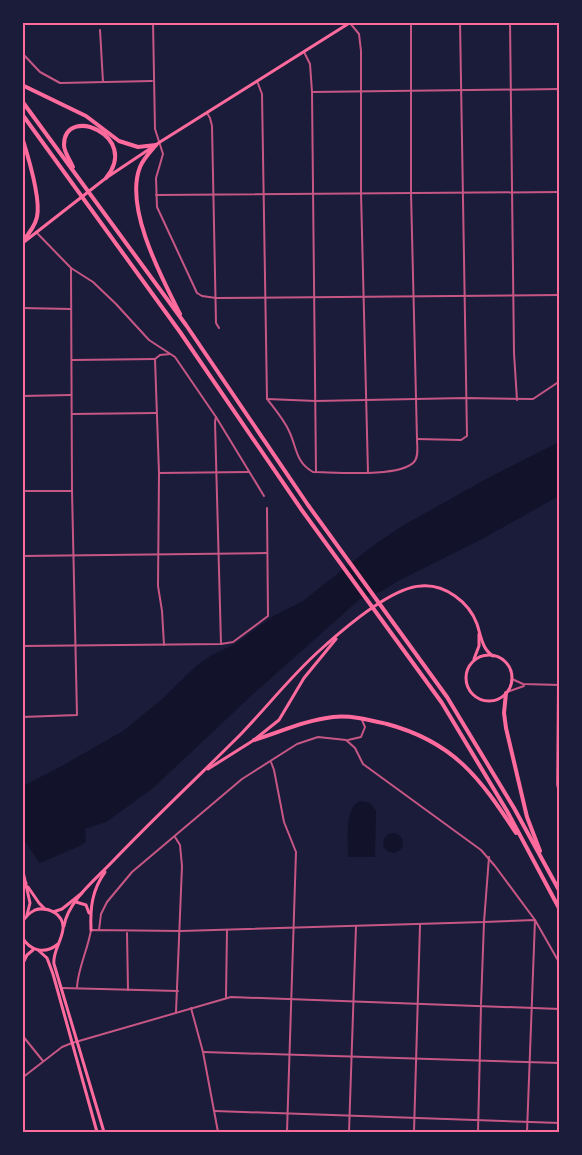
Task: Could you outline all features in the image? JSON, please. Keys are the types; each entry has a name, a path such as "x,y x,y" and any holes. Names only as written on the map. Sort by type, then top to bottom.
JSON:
{"highway":[{"path":"22,85 86,116 119,141 138,147 158,143"},
{"path":"22,101 186,325 338,546 447,697 514,808 560,892"},
{"path":"22,114 180,332 332,551 442,704 507,811 560,910"},
{"path":"75,173 64,142 72,129 84,124 97,129 115,151 114,165 106,178"},
{"path":"22,137 31,170 38,211 35,224 22,242"},
{"path":"158,143 143,160 138,172 140,218 156,267 186,325"},
{"path":"507,693 504,717 527,817 550,874"},
{"path":"254,740 322,719 344,717 360,718 414,733 434,742 468,768 494,799 532,858"}],"main road":[{"path":"22,242 106,178 158,143 350,23"},
{"path":"52,912 62,909 85,890 317,652 400,591 424,586 445,590 456,597 472,616 478,629 486,649 506,663 511,673 512,679 507,693 497,699 486,701 472,693 466,678 479,646 478,629"},
{"path":"197,777 254,740 283,716 304,678 343,631"},
{"path":"472,663 482,656 493,656"},
{"path":"91,930 90,916 94,889 113,861"},
{"path":"23,868 30,903 23,923"},
{"path":"22,891 27,884"},
{"path":"27,884 39,903 60,919 63,928"},
{"path":"85,890 67,914 53,958 104,1132"},
{"path":"76,902 86,905 90,916"},
{"path":"27,915 46,909"},
{"path":"22,937 25,943 48,961 97,1132"},
{"path":"22,965 27,955 36,950 48,950 59,943"}],"street":[{"path":"153,22 155,129 163,154 156,178 158,211 197,293 216,298 560,295"},
{"path":"257,81 262,94 267,399 290,433 294,450 309,470 368,473 396,470 415,461 417,439 411,193 411,22"},
{"path":"417,439 461,440 467,436 460,22"},
{"path":"510,22 516,400"},
{"path":"350,23 361,42 361,193 368,473"},
{"path":"100,30 103,82"},
{"path":"304,52 310,63 312,92 316,472"},
{"path":"22,53 46,76 60,83 154,81"},
{"path":"312,92 560,89"},
{"path":"207,113 211,120 216,323 219,328"},
{"path":"156,195 560,192"},
{"path":"36,232 71,268 101,290 149,340 177,360 216,417 264,496"},
{"path":"22,717 77,715 72,491 71,268"},
{"path":"22,309 71,309"},
{"path":"72,360 155,359 160,355 170,354"},
{"path":"155,359 159,473 158,586 164,645"},
{"path":"267,399 316,401 417,398 516,400 532,399 560,381"},
{"path":"22,396 71,395"},
{"path":"72,414 157,413"},
{"path":"216,417 221,644"},
{"path":"159,473 250,472"},
{"path":"22,491 72,491"},
{"path":"22,646 232,642 268,616 267,508"},
{"path":"22,556 267,553"},
{"path":"512,679 528,685 559,685 557,784 560,798"},
{"path":"507,693 528,685"},
{"path":"99,930 101,914 119,885 242,779 297,744 318,737 359,739 365,727 360,718"},
{"path":"347,740 355,748 363,764 476,845 489,857 535,920 560,964"},
{"path":"271,762 284,822 296,852 286,1132"},
{"path":"175,836 182,855 181,931 176,1012"},
{"path":"478,1132 484,922 489,857"},
{"path":"78,987 78,975 88,949 91,930 227,930 535,920"},
{"path":"527,1132 535,920"},
{"path":"414,1132 420,925"},
{"path":"349,1132 356,926"},
{"path":"226,998 227,930"},
{"path":"126,931 128,990"},
{"path":"62,987 178,991"},
{"path":"22,1078 62,1047 72,1043 226,998 290,998 560,1009"},
{"path":"191,1008 204,1052 218,1132"},
{"path":"22,1035 43,1061"},
{"path":"204,1052 560,1063"},
{"path":"214,1111 560,1123"}],"shaded area":[{"path":"559,442 559,496 382,591 360,599 252,695 152,789 106,822 85,829 86,842 82,845 40,863 38,861 23,838 23,786 123,731 161,700 196,666 235,644 275,615 303,601 402,526"},
{"path":"360,801 370,803 376,811 375,857 348,857 349,818 351,811"},
{"path":"389,833 397,833 403,839 403,847 397,853 389,853 383,847 383,839"}]}
